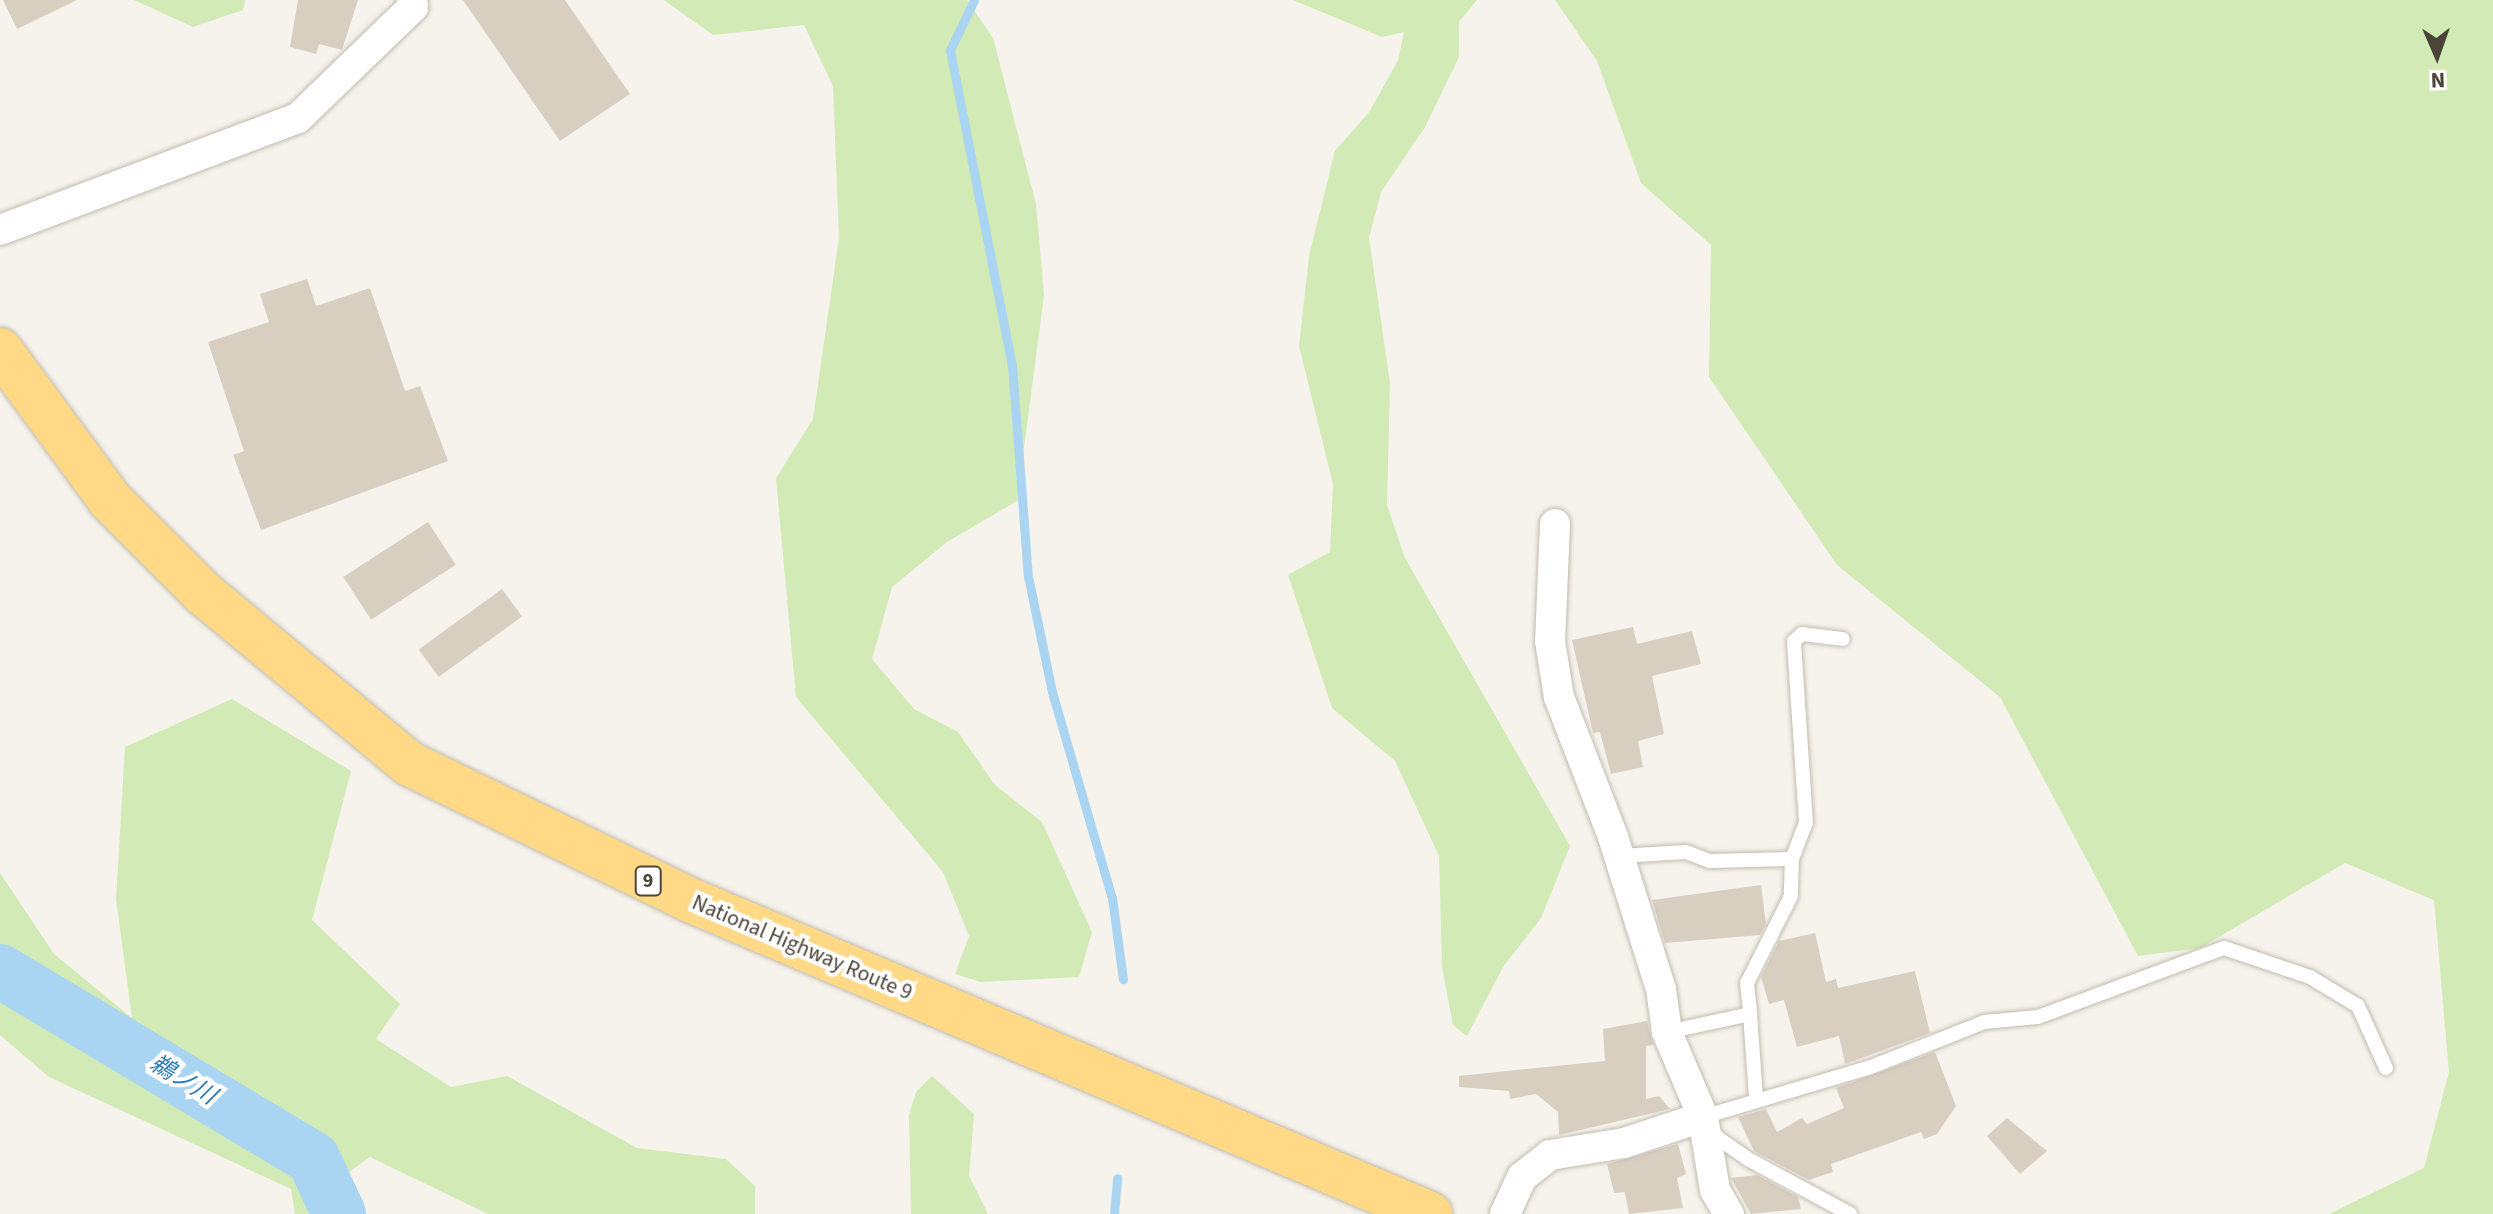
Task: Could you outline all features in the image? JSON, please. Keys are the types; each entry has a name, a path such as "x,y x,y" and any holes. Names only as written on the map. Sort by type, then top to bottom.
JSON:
{"highway":[{"name":"National Highway Route 9","path":"0,350 110,500 203,593 410,764 690,900 1430,1214"}],"street":[{"path":"0,230 298,118 413,7 412,0"},
{"path":"1555,524 1550,641 1559,697 1619,856 1661,989 1667,1032 1703,1117 1715,1190 1729,1214"},
{"path":"1505,1214 1522,1177 1550,1155 1624,1143 1703,1117"}],"lane":[{"path":"1756,1098 1747,983 1791,896 1792,859 1806,823 1794,641 1802,634 1843,639"},
{"path":"1619,856 1686,852 1710,861 1792,859"},
{"path":"1850,1214 1748,1159 1717,1137 1703,1117 1726,1114 1756,1098 1871,1067 1984,1022 2038,1017 2224,948 2310,977 2358,1006 2386,1068"},
{"path":"1667,1032 1750,1014"}],"green space":[{"path":"134,0 245,0 243,10 193,27"},
{"path":"664,0 967,0 993,38 1036,204 1044,295 1017,501 947,542 892,587 872,659 914,709 958,732 995,785 1042,822 1092,932 1079,977 981,982 955,974 969,936 943,872 796,697 776,478 813,419 839,238 833,86 804,25 713,35"},
{"path":"1293,0 1477,0 1459,22 1459,57 1425,127 1381,192 1369,238 1390,383 1387,505 1405,558 1570,846 1541,918 1503,967 1467,1036 1453,1025 1442,967 1439,856 1395,761 1332,708 1288,575 1330,552 1333,484 1299,346 1309,256 1335,151 1370,111 1398,60 1404,32 1382,37"},
{"path":"1555,0 2493,0 2493,1214 2329,1214 2424,1168 2449,1072 2434,900 2345,863 2200,948 2138,956 2000,697 1837,565 1709,377 1711,245 1641,183 1597,61"},
{"path":"232,699 351,771 312,920 400,1004 376,1039 451,1087 507,1076 637,1148 726,1159 755,1186 755,1214 488,1214 370,1157 315,1196 318,1214 295,1214 291,1189 49,1077 0,1035 0,873 54,954 132,1018 116,899 125,747"},
{"path":"932,1076 974,1114 969,1176 988,1214 911,1214 909,1115 916,1092"}],"building":[{"path":"3,0 77,0 17,29"},
{"path":"298,0 358,0 342,50 319,44 316,54 290,47"},
{"path":"463,0 565,0 630,94 560,141"},
{"path":"307,279 316,306 370,288 405,391 420,386 448,461 261,530 233,455 244,451 208,342 269,322 260,294"},
{"path":"428,522 456,565 371,620 343,577"},
{"path":"502,589 522,617 439,677 419,650"},
{"path":"1633,627 1637,644 1692,631 1701,664 1652,676 1664,734 1638,741 1643,767 1611,774 1600,732 1593,733 1572,640"},
{"path":"1761,885 1766,924 1760,935 1665,943 1652,900"},
{"path":"1815,933 1826,982 1836,979 1838,988 1915,971 1930,1033 1845,1064 1839,1036 1797,1047 1784,1000 1769,1004 1761,977 1779,941"},
{"path":"1647,1021 1653,1045 1646,1046 1646,1099 1659,1096 1670,1109 1559,1135 1558,1112 1536,1094 1510,1099 1509,1091 1459,1087 1459,1076 1605,1061 1603,1029"},
{"path":"1935,1052 1956,1106 1937,1134 1924,1139 1921,1132 1831,1164 1833,1172 1809,1180 1754,1151 1738,1117 1766,1109 1777,1132 1802,1118 1807,1124 1844,1108 1836,1088"},
{"path":"2007,1118 2047,1151 2020,1174 1987,1136"},
{"path":"1678,1144 1686,1174 1677,1178 1683,1208 1629,1214 1625,1192 1614,1193 1607,1164"},
{"path":"1757,1175 1798,1197 1801,1209 1751,1214 1731,1178"}],"waterway":[{"path":"974,0 950,50 1012,365 1028,576 1052,692 1112,898 1123,979"},
{"name":"鵜ノ川","path":"0,971 313,1158 339,1214"},
{"path":"1114,1214 1117,1178"}]}
